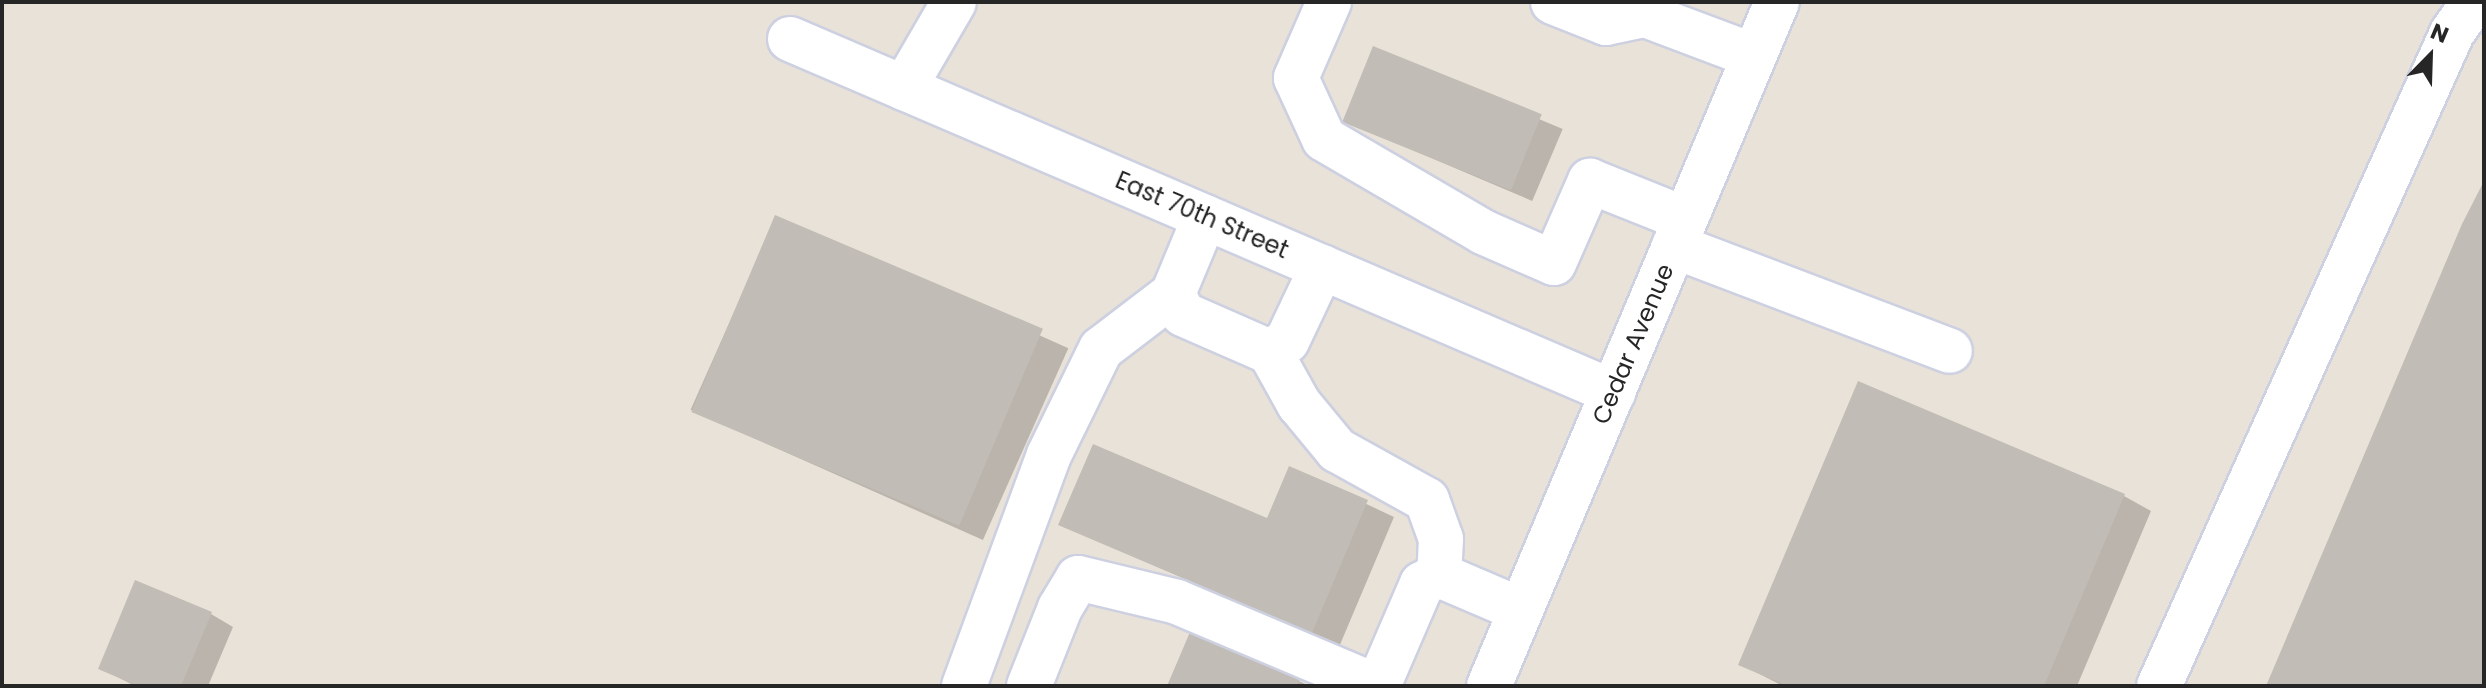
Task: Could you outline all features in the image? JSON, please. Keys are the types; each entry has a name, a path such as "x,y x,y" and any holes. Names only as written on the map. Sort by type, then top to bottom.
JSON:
{"street":[{"path":"904,88 954,2"},
{"path":"1329,2 1296,78 1324,139 1483,232 1554,263 1590,181 1680,233 1950,351"},
{"path":"1553,2 1606,23 1648,8 1754,56"},
{"name":"Cedar Avenue","path":"1489,686 1777,2"},
{"path":"2159,686 2452,33 2474,2"},
{"name":"East 70th Street","path":"790,39 1613,392"},
{"path":"964,686 1049,455 1101,349 1173,294 1205,217"},
{"path":"1270,352 1287,341 1322,267"},
{"path":"1173,294 1183,314 1270,352 1299,404 1337,450 1427,500 1441,539 1439,575"},
{"path":"1439,575 1521,610"},
{"path":"1029,686 1060,608 1078,578 1177,602 1377,686 1422,584 1439,575"}],"building":[{"path":"1373,46 1542,114 1511,190 1342,122"},
{"path":"2484,181 2484,686 2266,686 2462,224"},
{"path":"775,215 1043,329 959,526 691,412"},
{"path":"1858,381 2125,494 2044,686 1788,686 1738,665"},
{"path":"1093,444 1267,518 1289,466 1368,500 1312,633 1058,525"},
{"path":"135,580 212,612 181,686 138,686 98,669"},
{"path":"1190,632 1300,679 1297,686 1167,686"}]}
